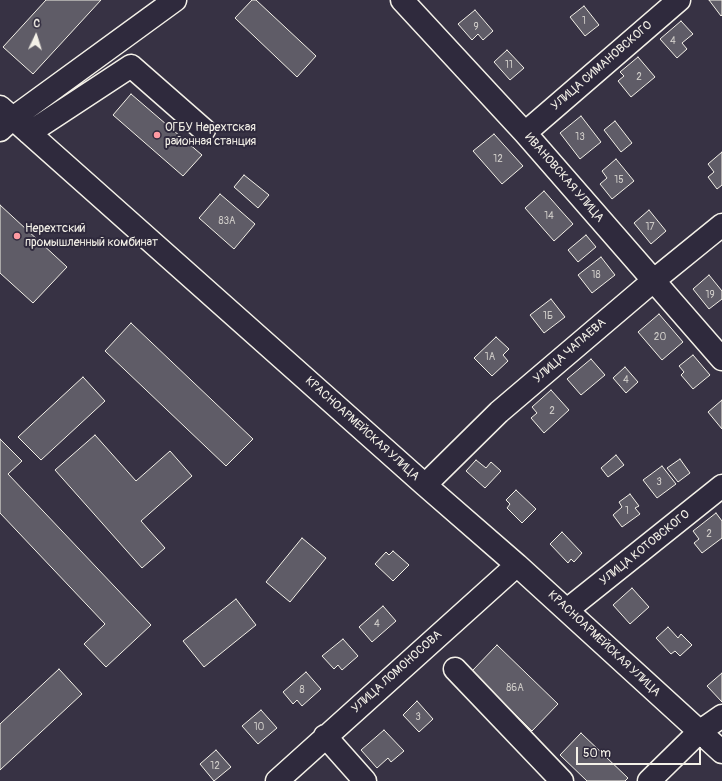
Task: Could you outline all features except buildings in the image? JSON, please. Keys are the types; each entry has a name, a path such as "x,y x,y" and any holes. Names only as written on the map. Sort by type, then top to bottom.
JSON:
{"street":[{"path":"4,118 175,0"},
{"name":"ИВАНОВСКАЯ УЛИЦА","path":"402,0 525,133 722,359"},
{"name":"УЛИЦА СИМАНОВСКОГО","path":"525,133 679,0"},
{"path":"29,133 131,66 204,130"},
{"name":"КРАСНОАРМЕЙСКАЯ УЛИЦА","path":"4,118 29,133 517,565 722,752"},
{"name":"УЛИЦА ЧАПАЕВА","path":"425,484 499,412 653,281 722,225"},
{"name":"УЛИЦА КОТОВСКОГО","path":"567,610 722,486"},
{"name":"УЛИЦА ЛОМОНОСОВА","path":"277,781 325,736 517,565"},
{"path":"455,669 562,781"},
{"path":"649,781 699,732 722,716"},
{"path":"325,736 365,781"}],"place":[{"name":"ОГБУ Нерехтская районная станция","path":"157,135"},
{"name":"Нерехтский промышленный комбинат","path":"17,236"}]}
